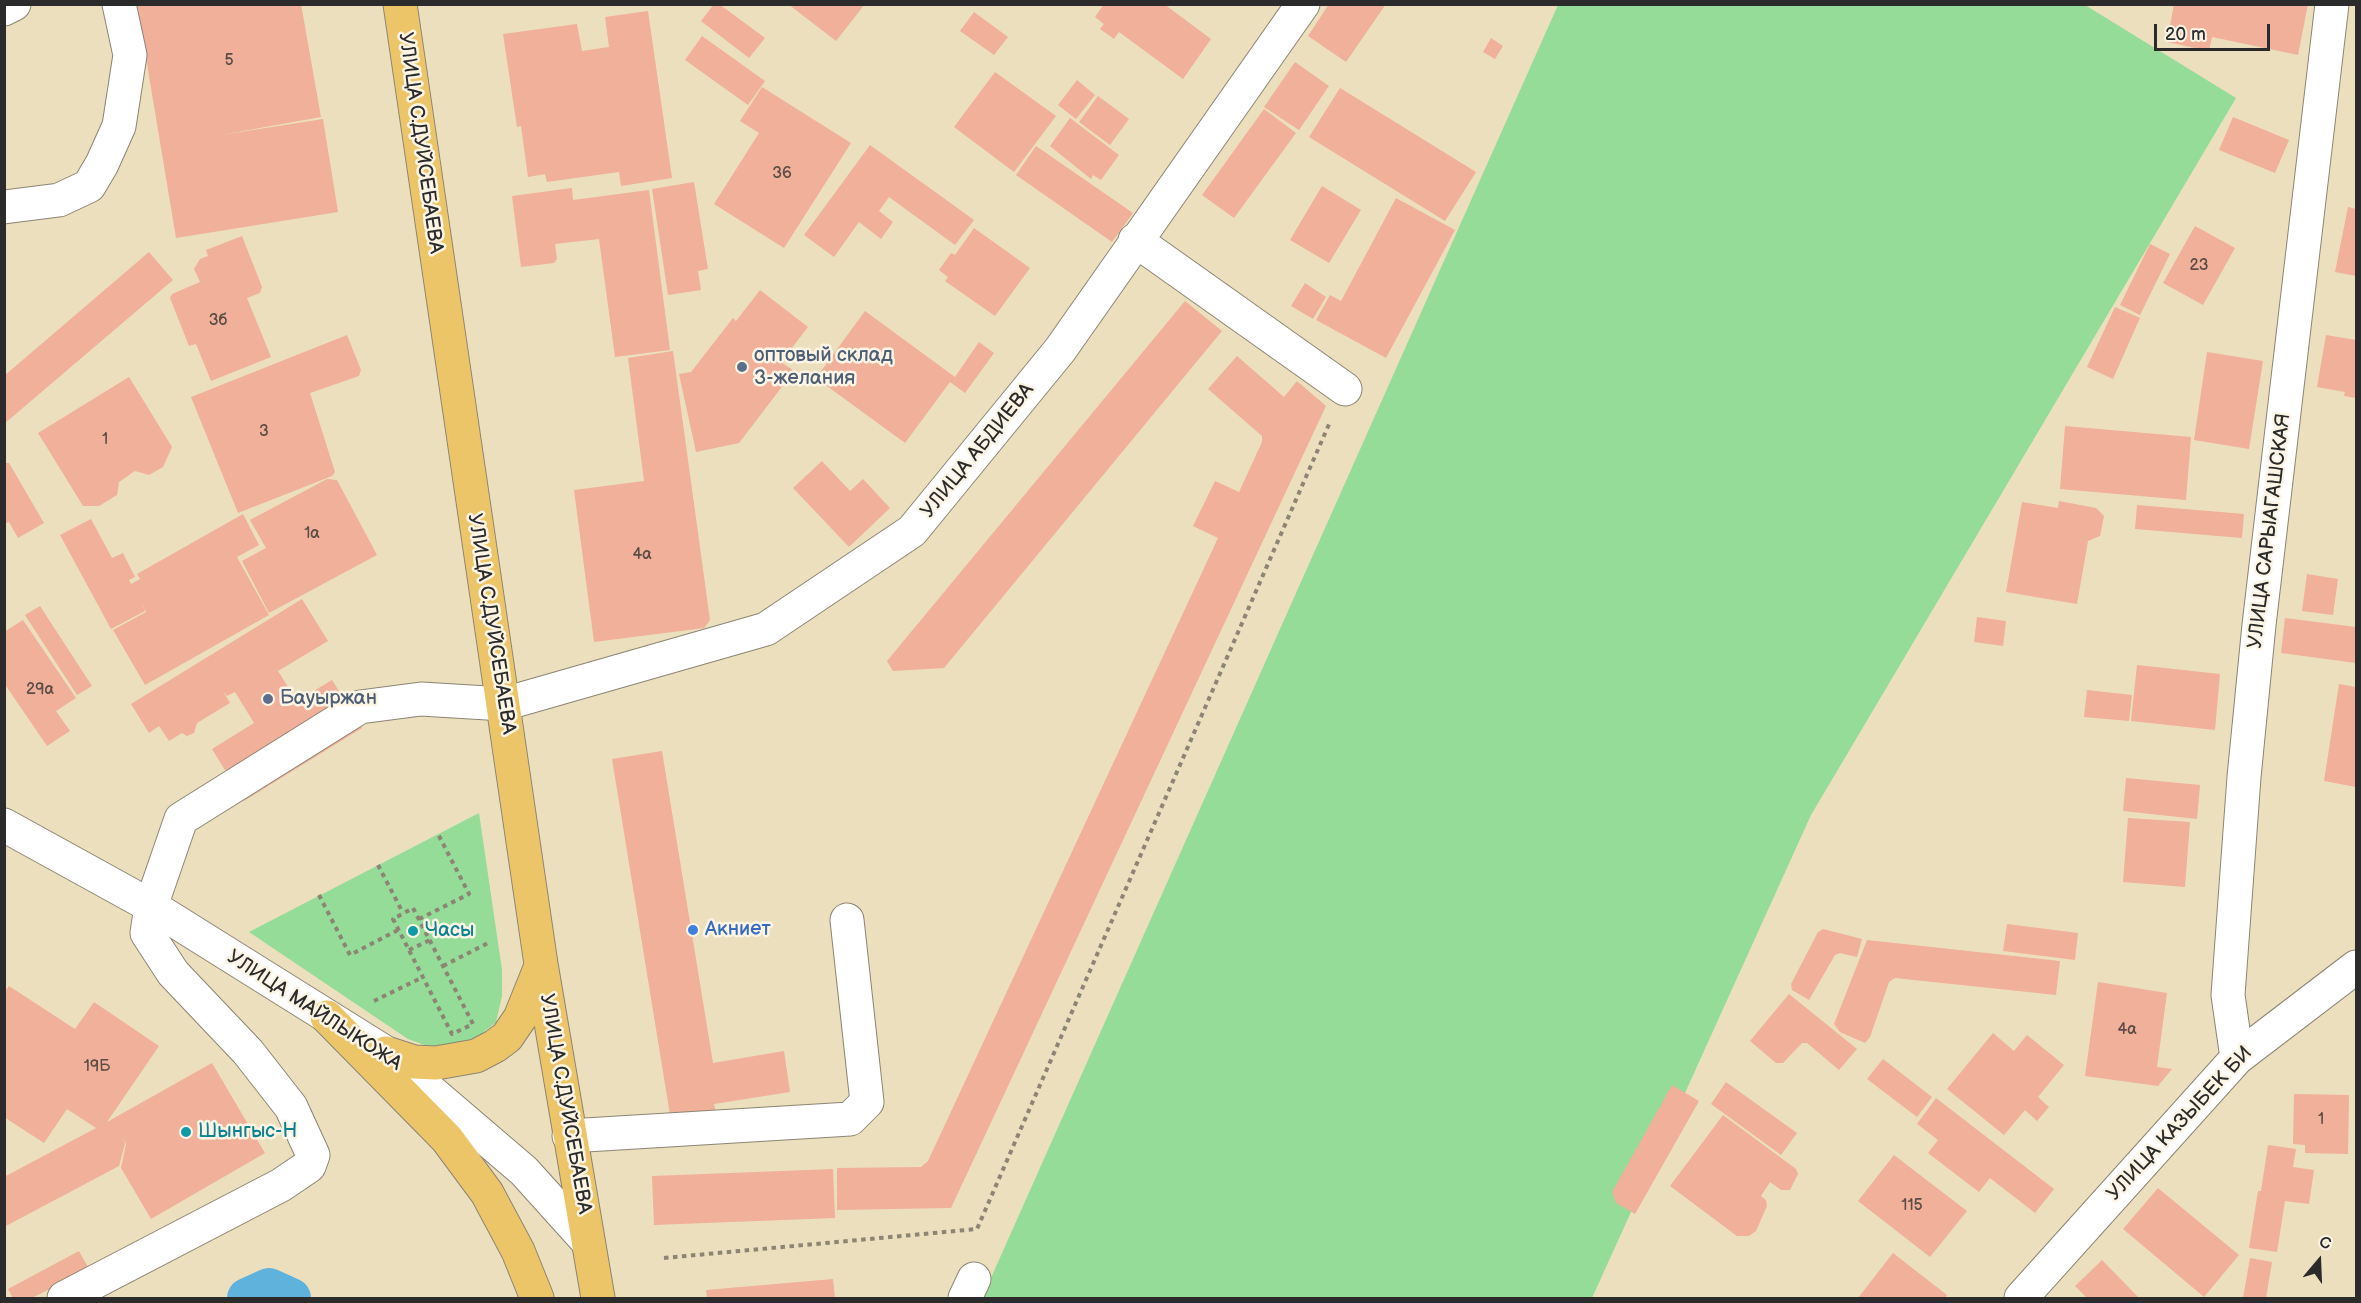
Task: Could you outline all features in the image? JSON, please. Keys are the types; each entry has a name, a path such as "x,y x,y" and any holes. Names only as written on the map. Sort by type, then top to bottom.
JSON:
{"main road":[{"name":"УЛИЦА С.ДУЙСЕБАЕВА","path":"400,4 541,964 598,1299"},
{"path":"386,1053 414,1062 436,1063 476,1056 495,1046 507,1037 520,1018 541,964"},
{"path":"327,1017 447,1139 487,1193 518,1251 537,1299"}],"street":[{"path":"4,207 59,200 89,186 102,164 119,126 130,55 119,4"},
{"name":"УЛИЦА АБДИЕВА","path":"64,1299 282,1185 309,1166 313,1155 291,1107 248,1052 173,973 147,933 151,906 181,819 360,707 421,699 504,704 766,629 912,531 1060,350 1135,240 1303,4"},
{"name":"УЛИЦА САРЫАГАШСКАЯ","path":"2237,1058 2228,995 2244,777 2259,625 2332,4"},
{"path":"1135,240 1345,389"},
{"name":"УЛИЦА МАЙЛЫКОЖА","path":"7,833 151,906 386,1053 524,1171 588,1242"},
{"path":"569,1136 850,1119 867,1102 847,920"},
{"name":"УЛИЦА КАЗЫБЕК БИ","path":"2021,1299 2237,1058 2356,968"}],"path":[{"path":"664,1258 977,1229 1345,389"},
{"path":"419,919 469,894 438,834"},
{"path":"378,865 403,913"},
{"path":"319,896 350,955 398,930"},
{"path":"413,908 419,919 473,1024 452,1034 393,919 413,908"},
{"path":"409,950 430,940"},
{"path":"443,966 488,944"},
{"path":"373,1002 423,976"}],"green space":[{"path":"1558,5 2085,5 2236,98 1811,815 1592,1298 982,1298"},
{"path":"479,813 502,970 502,996 496,1022 473,1041 441,1051 408,1039 249,932"}],"building":[{"path":"137,4 301,4 321,117 221,135 323,119 338,212 176,238"},
{"path":"714,4 719,4 765,38 749,58 701,21"},
{"path":"788,4 865,4 836,41"},
{"path":"1104,4 1164,4 1211,39 1183,79 1119,32 1114,39 1100,29 1104,24 1095,17"},
{"path":"1329,4 1386,4 1346,62 1308,36"},
{"path":"2174,4 2308,4 2298,55 2212,37 2209,51 2167,42"},
{"path":"648,11 672,178 621,186 619,172 547,182 545,174 528,177 521,126 517,127 503,34 577,24 582,51 609,47 605,17"},
{"path":"974,12 1008,37 994,55 960,31"},
{"path":"702,36 765,81 748,105 685,60"},
{"path":"1491,38 1503,46 1495,59 1483,52"},
{"path":"1295,62 1329,86 1299,130 1264,107"},
{"path":"995,72 1056,116 1014,172 954,127"},
{"path":"1077,80 1095,95 1076,119 1058,105"},
{"path":"762,87 851,143 784,248 714,204 759,133 740,121"},
{"path":"1340,88 1476,172 1445,221 1309,137"},
{"path":"1098,96 1129,119 1110,145 1079,122"},
{"path":"1264,109 1296,133 1234,218 1202,195"},
{"path":"2233,117 2289,140 2275,173 2219,150"},
{"path":"1070,118 1119,155 1101,180 1093,175 1091,179 1050,146"},
{"path":"870,145 974,220 955,245 889,197 879,211 893,222 881,239 859,222 834,257 804,235"},
{"path":"1036,146 1133,213 1112,242 1016,175"},
{"path":"694,182 708,269 698,271 701,290 668,295 652,189"},
{"path":"1322,186 1361,210 1329,263 1290,240"},
{"path":"572,188 573,200 649,190 670,350 615,357 599,239 555,244 557,259 554,263 521,267 512,196"},
{"path":"1396,198 1455,230 1386,358 1316,320 1330,295 1341,301"},
{"path":"2348,207 2356,209 2356,276 2335,272"},
{"path":"2195,226 2235,248 2203,305 2163,283"},
{"path":"974,228 1030,268 995,316 945,281 948,277 939,270 951,253 955,255"},
{"path":"242,236 262,287 260,293 247,298 271,357 211,381 196,344 189,346 170,298 172,294 200,282 194,269 200,259 208,256 206,250"},
{"path":"2150,244 2170,254 2140,315 2120,305"},
{"path":"149,252 173,280 4,424 4,376"},
{"path":"1305,283 1326,297 1313,319 1291,306"},
{"name":"оптовый склад 3-желания","path":"760,290 808,327 781,362 794,371 739,443 696,452 679,374 691,372 733,318 736,321"},
{"path":"1185,301 1222,331 944,668 893,671 887,661"},
{"path":"2115,307 2140,318 2113,379 2087,367"},
{"path":"865,311 955,377 979,342 994,353 965,393 950,382 905,443 816,378"},
{"path":"347,335 361,370 359,376 310,393 335,472 332,476 238,513 191,397"},
{"path":"2326,335 2356,340 2356,398 2344,396 2345,392 2317,387"},
{"path":"673,351 710,620 704,628 594,642 574,490 644,481 628,358"},
{"path":"2207,352 2263,361 2249,449 2194,440"},
{"path":"1237,356 1284,397 1297,381 1326,406 951,1208 837,1210 837,1168 921,1167 928,1161 1218,538 1193,526 1215,481 1239,492 1262,442 1262,436 1208,389"},
{"path":"129,377 172,447 163,467 149,475 135,471 119,482 117,495 99,506 83,506 38,433"},
{"path":"2065,426 2191,437 2186,500 2060,489"},
{"path":"822,461 850,491 863,479 890,508 849,547 793,488"},
{"path":"4,463 9,463 44,523 18,538 9,522 4,524"},
{"path":"327,479 337,480 377,555 269,613 242,561 266,548 250,520"},
{"path":"2059,501 2096,508 2104,516 2100,536 2088,541 2077,604 2006,592 2022,502 2058,508"},
{"path":"2137,505 2244,514 2242,538 2135,529"},
{"path":"243,514 259,545 237,557 269,615 145,685 113,630 146,612 141,602 145,611 111,629 60,535 91,519 112,558 123,553 135,577 129,580 131,584 140,579 137,574"},
{"path":"2307,574 2338,579 2333,615 2302,611"},
{"name":"Бауыржан","path":"302,599 328,641 278,671 297,701 332,680 362,728 244,801 212,749 254,723 235,692 227,696 223,691 230,703 197,723 194,733 187,736 182,733 169,741 159,726 149,733 131,704"},
{"path":"40,606 92,686 77,695 25,615"},
{"path":"1977,617 2006,621 2003,646 1974,642"},
{"path":"2285,618 2356,627 2356,663 2281,653"},
{"path":"23,620 76,698 56,711 70,731 47,746 4,683 4,632"},
{"path":"2137,665 2220,674 2215,730 2131,721"},
{"path":"2339,684 2356,687 2356,787 2324,781"},
{"path":"2087,690 2132,695 2129,721 2084,717"},
{"path":"662,751 713,1063 784,1051 790,1092 714,1104 716,1113 671,1121 612,759"},
{"path":"2126,778 2200,785 2197,819 2123,811"},
{"path":"2128,818 2190,822 2185,887 2123,882"},
{"path":"2007,924 2078,933 2075,960 2003,951"},
{"path":"1823,929 1862,939 1857,957 1840,953 1835,955 1809,1000 1792,990 1791,984 1818,932"},
{"path":"1867,940 2060,961 2056,995 1895,978 1889,982 1870,1037 1865,1043 1840,1032 1834,1024"},
{"path":"2098,982 2167,993 2157,1067 2172,1069 2158,1086 2085,1076"},
{"path":"9,986 75,1029 94,1002 159,1046 107,1122 212,1063 265,1153 151,1219 121,1168 126,1144 122,1136 125,1143 119,1166 4,1227 4,1177 96,1128 67,1109 44,1143 4,1117 4,993"},
{"path":"1789,994 1857,1049 1839,1070 1807,1043 1802,1043 1783,1063 1776,1063 1750,1041"},
{"path":"1993,1033 2014,1051 2027,1035 2064,1065 2038,1097 2049,1107 2037,1121 2025,1110 2004,1135 1947,1089"},
{"path":"1883,1059 1932,1097 1917,1117 1867,1079"},
{"path":"1726,1082 1797,1133 1781,1155 1711,1104"},
{"path":"1672,1085 1699,1101 1635,1214 1616,1203 1612,1192"},
{"path":"2294,1094 2349,1095 2348,1154 2305,1153 2305,1145 2293,1144"},
{"path":"1936,1098 2054,1189 2035,1213 1990,1178 1979,1192 1928,1153 1938,1140 1917,1124"},
{"path":"1723,1115 1796,1169 1798,1174 1790,1190 1781,1190 1770,1182 1761,1196 1766,1200 1767,1206 1756,1231 1749,1236 1737,1236 1670,1186"},
{"path":"2268,1145 2296,1149 2293,1167 2314,1170 2309,1204 2285,1201 2277,1252 2249,1248"},
{"path":"1894,1155 1967,1211 1930,1257 1858,1201"},
{"path":"833,1169 835,1218 654,1225 652,1176"},
{"path":"2158,1188 2239,1255 2204,1297 2123,1229"},
{"path":"79,1251 89,1269 32,1298 13,1298 8,1289"},
{"path":"1893,1253 1947,1295 1945,1298 1858,1298"},
{"path":"2250,1258 2272,1262 2266,1298 2243,1298"},
{"path":"2102,1260 2139,1298 2087,1298 2075,1286"},
{"path":"833,1279 835,1298 707,1298 706,1290"}],"waterway":[{"path":"247,1298 269,1288 291,1298"}],"place":[{"name":"оптовый склад 3-желания","path":"742,367"},
{"name":"Бауыржан","path":"268,699"},
{"name":"Акниет","path":"693,930"},
{"name":"Часы","path":"413,931"},
{"name":"Шынгыс-Н","path":"186,1132"}]}
